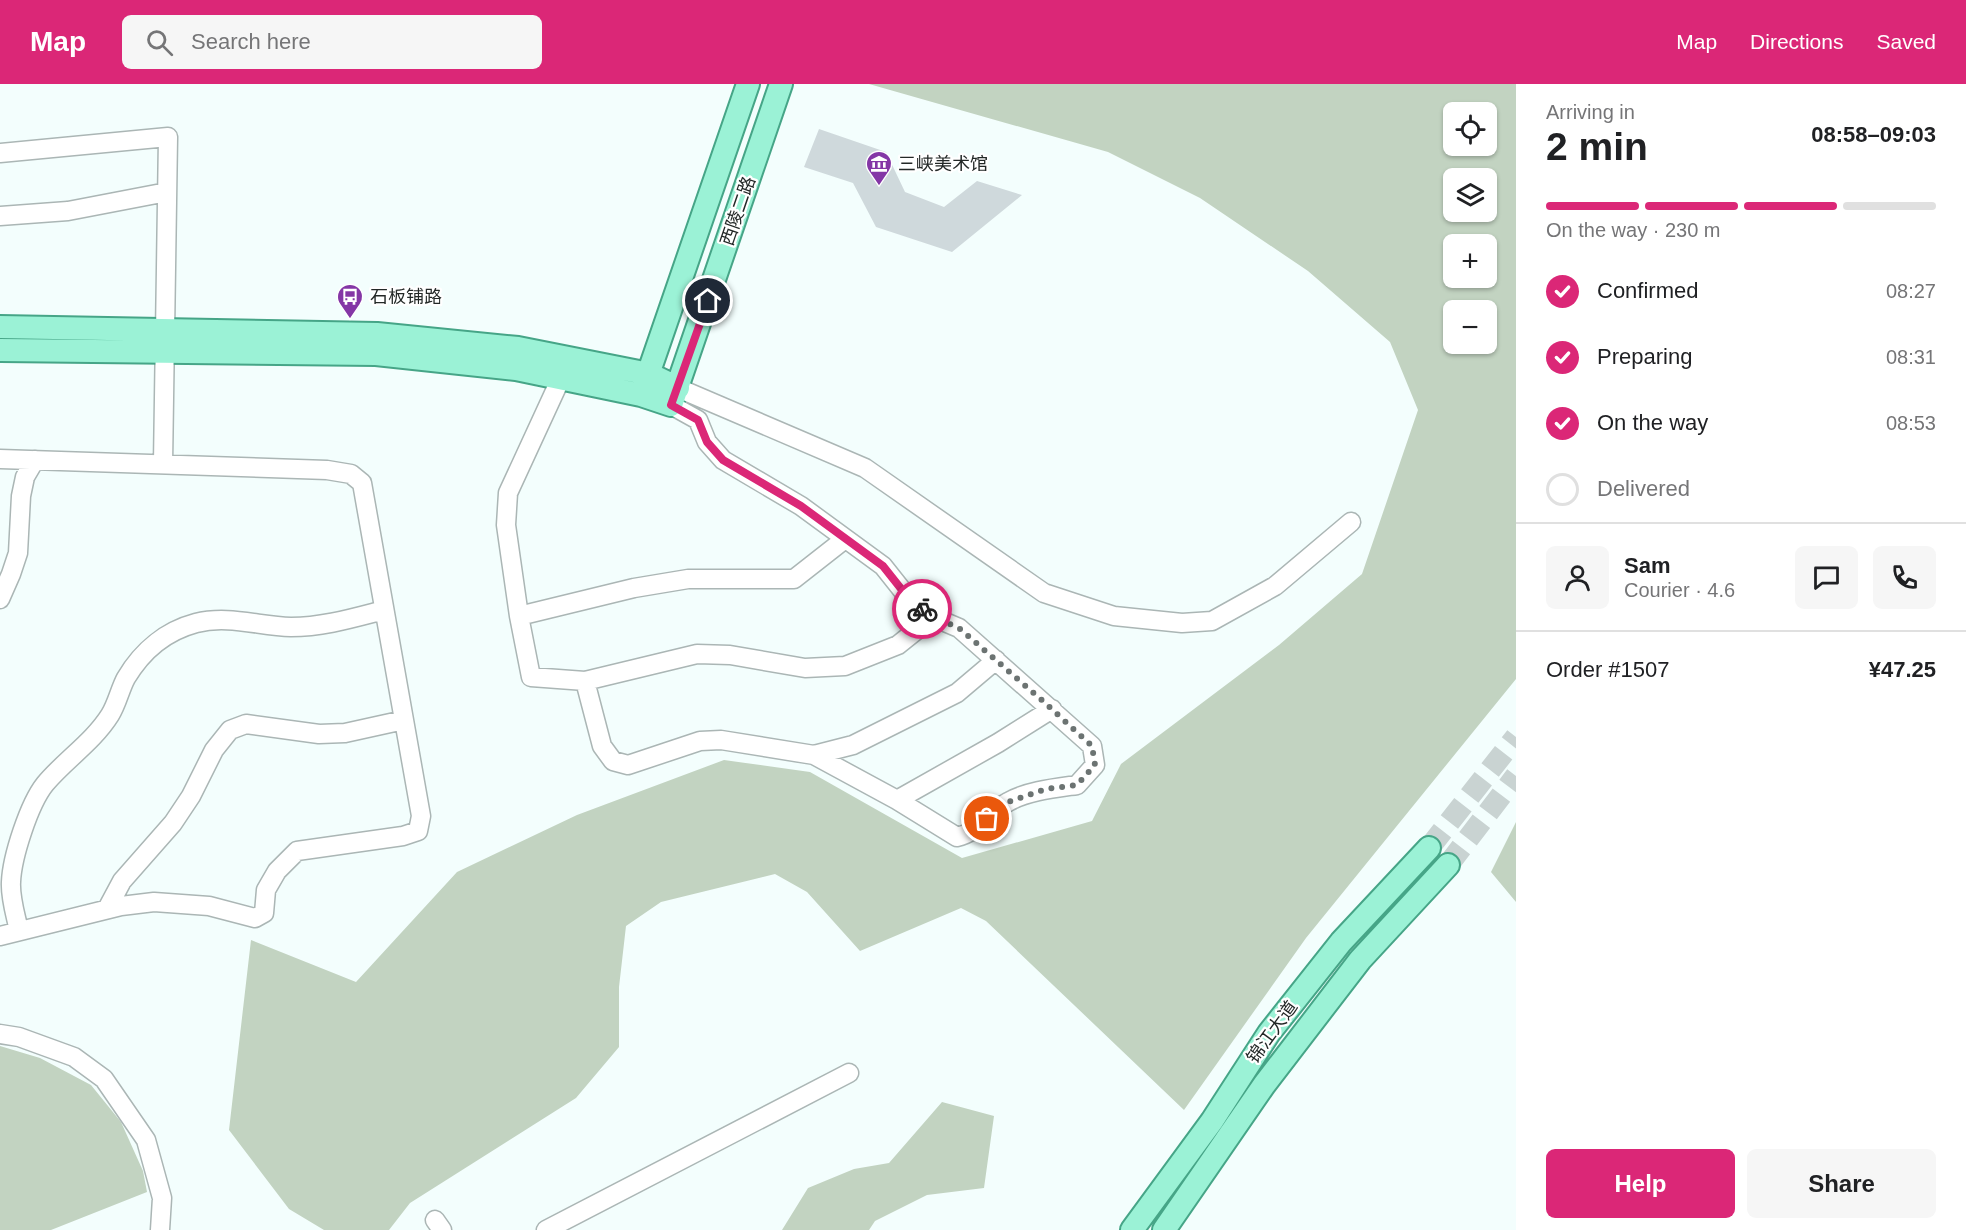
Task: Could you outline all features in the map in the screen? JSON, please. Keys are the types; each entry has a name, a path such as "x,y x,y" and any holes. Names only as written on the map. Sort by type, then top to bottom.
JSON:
{"main road":[{"name":"西陵二路","path":"641,395 748,84"},
{"name":"西陵二路","path":"675,396 782,84"},
{"path":"0,327 376,354 516,369 641,395 675,396"},
{"path":"0,350 164,340 377,334 518,348 649,374 675,396"},
{"name":"锦江大道","path":"1132,1230 1212,1121 1269,1033 1341,942 1429,848"},
{"name":"锦江大道","path":"1164,1230 1264,1085 1353,969 1448,865"}],"street":[{"path":"0,153 168,137 163,464"},
{"path":"0,216 68,211 167,192"},
{"path":"561,378 508,493 506,525 519,616 531,677 585,681 697,654 730,655 805,668 845,666 898,645 933,617"},
{"path":"675,396 864,468 1044,592 1114,616 1182,623 1212,621 1275,586 1351,522"},
{"path":"585,681 602,746 613,760 628,765 700,741 721,740 814,755 957,837 968,835 1008,802 1046,789 1077,785 1095,765 1092,746 959,628 933,617 910,600 883,566 801,506 723,460 707,442 698,420 675,396"},
{"path":"0,459 327,470 351,474 362,483 421,816 418,831 403,836 297,851 277,871 266,890 264,913 255,918 209,906 154,902 107,909 0,936"},
{"path":"1,597 18,553 21,496 25,477 35,460"},
{"path":"519,616 634,588 688,579 794,579 845,538"},
{"path":"19,932 11,883 19,842 34,800 44,785 98,731 111,714 126,678 150,647 166,635 197,623 230,620 290,627 327,625 384,610"},
{"path":"814,755 853,745 957,693 996,660"},
{"path":"897,801 1052,709"},
{"path":"107,909 122,881 173,823 191,796 214,750 230,730 246,724 319,734 345,733 404,720"},
{"path":"0,1034 19,1037 74,1057 104,1079 146,1140 162,1198 160,1230"},
{"path":"546,1230 849,1073"}],"green space":[{"path":"869,84 1516,84 1516,679 1306,938 1184,1110 986,921 961,908 860,951 807,892 775,874 661,902 626,926 619,987 619,1047 576,1098 410,1203 389,1230 324,1230 289,1209 229,1130 251,940 356,982 457,872 577,815 724,760 810,772 962,858 1092,821 1121,764 1279,645 1362,574 1418,410 1390,342 1308,271 1200,198 1108,152"},
{"path":"1516,822 1516,902 1491,872"},
{"path":"0,1046 40,1058 91,1085 121,1122 143,1171 147,1192 51,1230 0,1230"},
{"path":"942,1102 994,1116 984,1188 927,1195 875,1221 869,1230 782,1230 808,1188 854,1169 889,1163"}],"building":[{"name":"三峡美术馆","path":"819,129 886,152 905,192 944,207 977,181 1022,195 952,252 876,227 853,183 804,167"}],"tunnel":[{"path":"1429,848 1516,737"},
{"path":"1448,865 1516,776"}],"way so far":[{"path":"922,609 933,617 959,628 1092,746 1095,765 1077,785 1046,789 1008,802 987,819"}],"place":[{"name":"三峡美术馆","path":"879,187"},
{"name":"石板铺路","path":"350,320"}],"route":[{"path":"708,301 671,405 698,420 707,442 723,460 801,506 883,566 910,600 922,609"}]}
